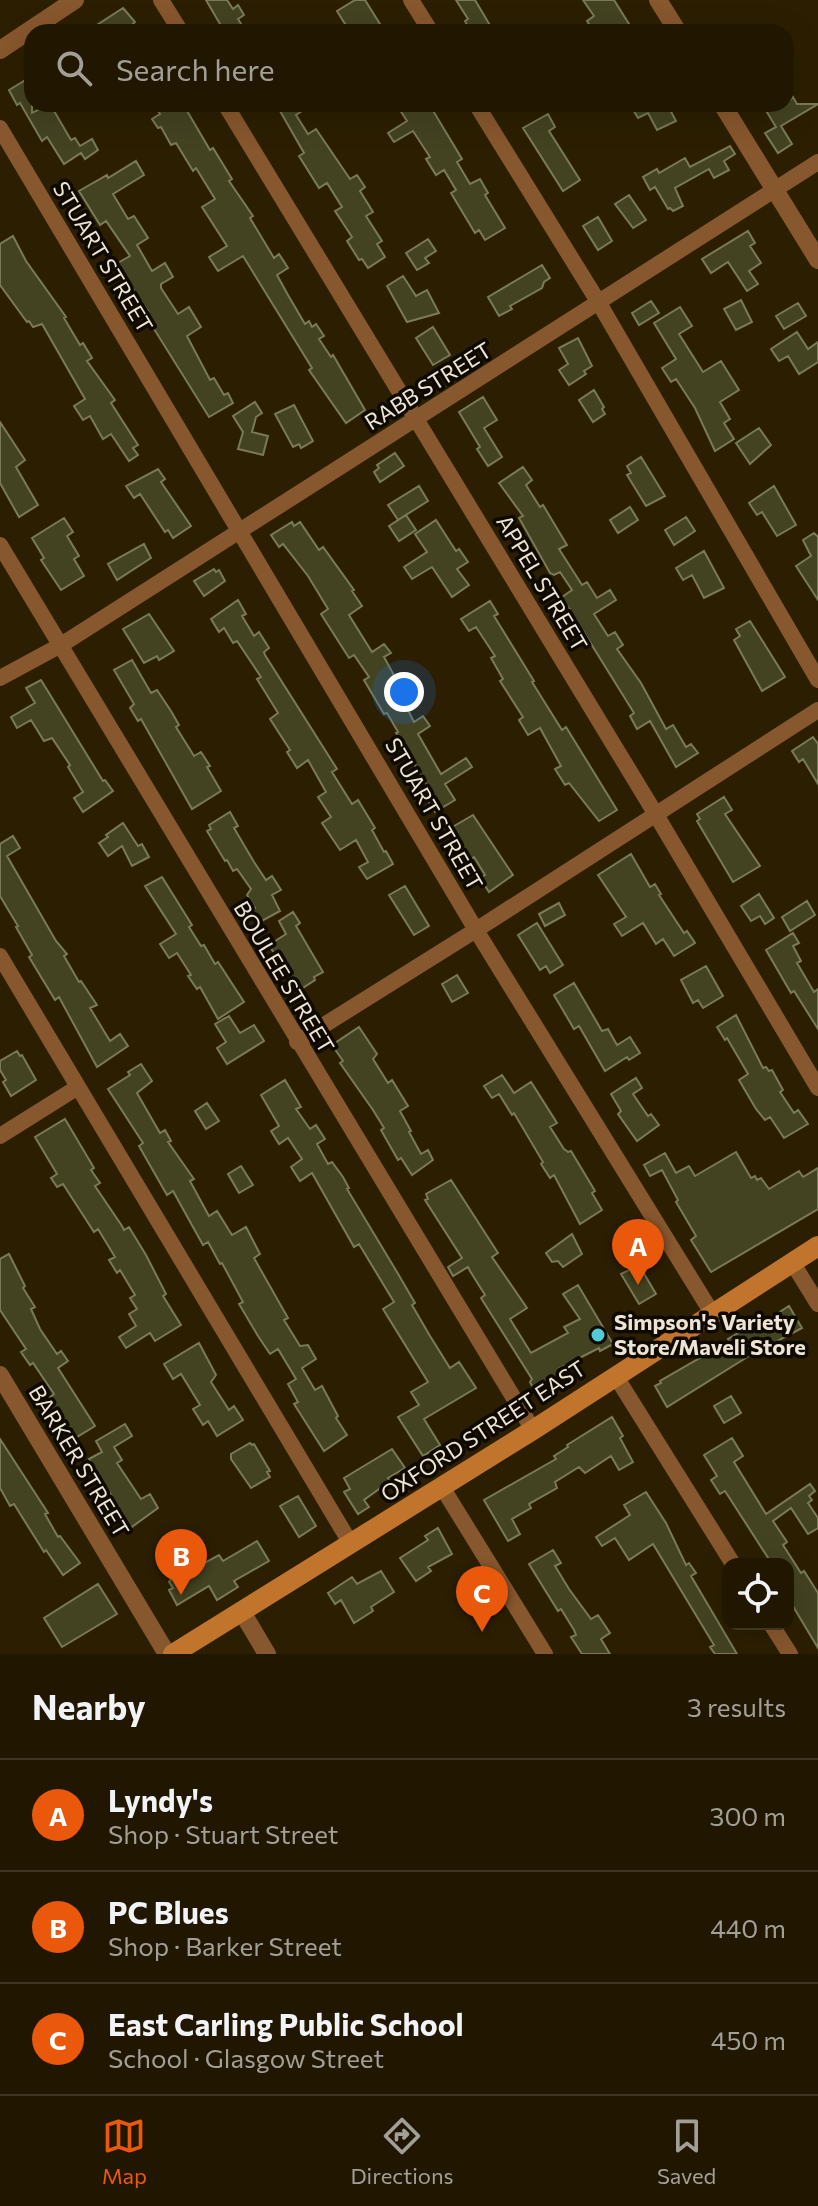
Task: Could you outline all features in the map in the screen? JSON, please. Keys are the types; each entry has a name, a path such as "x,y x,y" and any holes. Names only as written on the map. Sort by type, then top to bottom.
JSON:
{"main road":[{"name":"OXFORD STREET EAST","path":"173,1654 533,1430 818,1246"}],"street":[{"path":"39,24 75,0"},
{"path":"161,0 176,24"},
{"path":"411,0 426,24"},
{"path":"658,0 673,24"},
{"path":"0,50 24,34"},
{"name":"APPEL STREET","path":"230,112 818,1088"},
{"path":"481,112 599,303 818,680"},
{"path":"727,112 818,260"},
{"name":"STUART STREET","path":"0,128 476,930 712,1313"},
{"name":"RABB STREET","path":"0,678 61,645 818,162"},
{"name":"BOULEE STREET","path":"0,545 533,1430"},
{"path":"297,1042 818,710"},
{"path":"0,956 351,1544"},
{"path":"0,1136 78,1087"},
{"path":"792,1262 818,1304"},
{"name":"BARKER STREET","path":"0,1375 167,1654"},
{"path":"615,1375 729,1558"},
{"path":"442,1487 545,1654"},
{"path":"242,1612 267,1654"},
{"path":"775,1630 790,1654"}],"building":[{"path":"206,0 227,0 233,9 238,5 244,15 238,19 241,24 220,24"},
{"path":"355,0 365,0 380,24 345,24 337,11"},
{"path":"456,0 475,0 489,24 467,24 468,19"},
{"path":"583,0 614,0 629,24 589,24 587,21 594,16"},
{"path":"123,8 135,22 133,24 98,24"},
{"path":"24,81 24,110 20,103 17,105 9,90"},
{"path":"794,99 797,104 818,104 781,126 792,144 778,153 765,133 776,127 767,112 794,112"},
{"path":"25,112 55,112 71,140 75,138 80,146 92,139 98,150 85,159 81,153 64,164 47,137 42,141"},
{"path":"188,112 232,179 229,181 253,216 250,218 274,258 279,254 288,268 277,275 305,324 309,321 312,327 316,324 324,336 319,339 331,357 333,355 365,410 346,423 309,370 312,368 243,256 218,271 209,257 227,246 202,207 215,199 196,168 193,171 176,143 171,145 161,127 158,128 152,119 160,114"},
{"path":"281,112 300,112 296,115 308,134 316,129 350,179 357,175 365,187 360,191 373,212 366,216 382,241 377,244 385,257 368,268 362,259 359,260 347,241 352,237 335,211 342,207 327,183 319,188 299,156 304,153"},
{"path":"401,112 434,112 462,159 457,162 470,184 480,179 488,193 485,195 505,228 485,240 479,230 475,233 451,193 456,190 444,170 436,175 426,159 430,157 413,131 394,142 388,133 407,121"},
{"path":"634,112 671,112 676,121 657,130 648,113 638,118"},
{"path":"548,114 555,127 549,131 580,180 563,191 523,128"},
{"path":"730,146 735,154 724,161 729,170 714,178 709,169 675,188 683,206 673,211 668,209 655,187 650,190 643,177 657,169 659,173 685,158 690,167"},
{"path":"136,161 144,175 113,194 128,219 134,216 148,238 137,245 152,271 165,263 173,277 161,284 161,288 178,314 189,307 201,327 187,336 210,380 214,378 233,403 209,417 144,313 148,311 116,264 130,256 106,221 100,225 79,191"},
{"path":"629,195 646,220 633,228 615,204"},
{"path":"598,217 612,241 598,250 583,226"},
{"path":"748,231 755,243 750,246 761,263 749,271 758,284 747,291 728,262 711,273 702,259"},
{"path":"13,236 26,261 66,317 80,345 83,343 92,358 87,361 115,400 111,403 138,445 133,448 138,455 129,461 111,434 103,439 90,416 83,420 74,406 85,399 42,324 33,327 27,322 0,285 0,244"},
{"path":"428,239 436,251 425,258 429,263 417,270 406,253"},
{"path":"542,265 550,278 542,288 499,316 488,297"},
{"path":"403,276 416,296 427,290 439,313 407,322 387,286"},
{"path":"741,300 752,322 736,330 724,309"},
{"path":"651,301 659,313 639,325 632,313"},
{"path":"798,303 806,316 784,329 776,316"},
{"path":"680,307 692,326 679,334 703,372 721,361 739,390 720,402 730,419 724,423 734,439 715,451 695,408 676,379 671,382 662,368 676,359 654,323"},
{"path":"433,327 450,355 433,365 416,338"},
{"path":"797,332 808,349 818,342 818,362 799,374 788,356 779,361 771,349"},
{"path":"578,338 592,366 569,385 559,370 568,364 559,348"},
{"path":"594,390 605,414 593,422 579,400"},
{"path":"483,397 497,420 484,428 502,457 488,466 459,412"},
{"path":"255,402 262,413 256,417 252,432 268,436 263,455 238,449 243,432 233,416"},
{"path":"294,405 313,441 301,448 299,444 293,447 275,414"},
{"path":"0,422 25,460 16,467 38,505 19,517 0,483"},
{"path":"759,428 771,445 750,464 736,443"},
{"path":"395,453 404,466 380,482 374,472 379,468 377,465"},
{"path":"641,457 665,496 646,506 627,475 631,473 627,466"},
{"path":"523,467 532,480 526,485 540,507 543,505 567,545 559,549 582,585 587,582 597,598 610,590 616,600 594,614 608,636 615,632 623,645 617,649 641,683 666,729 673,725 686,747 691,744 698,753 676,767 650,721 637,729 630,716 634,713 562,597 572,590 560,572 550,573 519,518 523,516 499,483"},
{"path":"158,469 165,479 161,482 191,526 173,538 168,530 165,532 140,494 134,498 126,486"},
{"path":"419,486 428,501 398,520 388,505"},
{"path":"774,486 796,525 777,536 762,512 757,515 749,503"},
{"path":"630,507 638,520 618,533 610,520"},
{"path":"406,515 416,530 399,541 389,526"},
{"path":"686,517 695,531 674,545 665,530"},
{"path":"64,518 73,532 67,536 79,556 74,559 84,576 61,590 41,560 44,558 32,538"},
{"path":"436,520 456,551 459,549 468,562 457,569 469,585 452,597 432,567 412,579 404,567 427,552 415,534"},
{"path":"292,522 294,526 300,522 319,550 323,547 354,590 362,606 349,615 372,652 384,644 391,653 384,657 396,679 393,680 414,722 423,716 430,726 418,734 441,774 466,758 472,767 445,784 455,800 435,812 428,801 433,796 387,713 384,714 364,680 369,677 354,655 349,658 321,614 328,609 308,576 283,544 279,547 271,535"},
{"path":"814,533 818,537 818,600 796,566 811,556 803,540"},
{"path":"144,544 151,558 117,580 108,564"},
{"path":"704,551 724,588 704,598 692,575 683,580 676,568"},
{"path":"214,569 216,572 219,570 225,581 204,596 194,581"},
{"path":"238,600 246,614 242,616 254,636 259,632 269,648 265,655 337,769 332,772 352,804 358,800 393,864 367,879 359,867 368,862 356,840 340,850 322,823 331,817 318,797 326,792 308,760 297,768 287,752 290,750 270,719 278,713 257,679 261,677 237,641 233,643 224,628 219,632 211,619"},
{"path":"490,601 498,614 494,616 532,682 562,730 566,727 617,810 599,821 569,783 565,785 555,769 561,766 540,728 528,735 519,720 523,717 500,681 503,679 491,658 495,656 476,627 469,631 461,619"},
{"path":"149,614 174,651 159,660 157,656 144,663 123,629"},
{"path":"750,621 785,677 762,691 734,640 740,636 736,629"},
{"path":"132,660 151,693 157,690 171,711 179,725 176,727 194,756 201,752 221,791 192,809 141,719 138,721 130,708 134,704 114,670"},
{"path":"41,680 103,781 113,791 83,812 74,798 83,792 52,738 44,741 31,720 17,728 11,717 35,703 26,688"},
{"path":"813,737 818,744 818,784 803,759 799,762 792,751"},
{"path":"724,797 732,810 725,814 760,866 733,882 697,821 700,819 697,814"},
{"path":"230,812 238,826 234,828 254,862 266,880 272,876 281,890 272,895 280,911 260,922 247,895 251,889 237,869 233,871 225,861 207,831 211,829 209,825"},
{"path":"473,815 513,875 489,892 480,878 485,875 474,857 469,860 449,829"},
{"path":"123,823 149,857 132,866 122,846 108,856 99,843"},
{"path":"13,836 20,848 7,856 56,941 67,954 64,956 79,982 97,1005 90,1008 110,1041 120,1034 128,1046 97,1067 59,997 55,1000 29,957 32,955 0,896 0,844"},
{"path":"631,854 650,887 655,884 684,933 687,931 695,943 674,956 663,939 656,944 643,923 622,936 614,924 626,917 598,875"},
{"path":"162,877 192,925 189,927 201,946 204,945 215,964 218,962 244,1002 218,1019 200,987 197,989 188,976 191,975 177,953 169,958 160,944 176,934 145,886"},
{"path":"405,886 429,926 414,935 389,895"},
{"path":"759,894 774,918 765,924 760,916 751,921 741,906"},
{"path":"807,901 815,915 790,931 782,917"},
{"path":"559,903 565,915 545,926 539,914"},
{"path":"293,912 300,923 296,926 323,972 298,991 269,945 286,934 279,921"},
{"path":"537,923 563,965 550,973 546,966 540,970 518,935"},
{"path":"793,933 799,943 793,946 801,961 797,963 814,992 818,989 818,1029 794,991 791,993 766,950"},
{"path":"706,966 723,996 703,1008 698,1000 693,1003 681,980"},
{"path":"457,975 468,993 452,1002 442,984"},
{"path":"574,983 602,1031 608,1029 617,1045 630,1037 640,1053 605,1071 579,1026 574,1029 554,995"},
{"path":"736,1015 763,1068 772,1070 783,1090 780,1092 794,1113 798,1110 808,1124 784,1138 770,1117 765,1120 756,1109 739,1080 748,1074 717,1027"},
{"path":"229,1016 240,1033 254,1025 264,1041 227,1064 217,1048 226,1042 215,1024"},
{"path":"359,1027 377,1054 373,1059 388,1083 392,1080 408,1106 400,1111 421,1154 428,1150 433,1160 412,1175 401,1158 398,1160 381,1130 384,1128 340,1063 343,1061 332,1045"},
{"path":"17,1051 36,1080 11,1096 3,1082 6,1080 0,1070 0,1061"},
{"path":"141,1064 152,1081 137,1093 160,1133 165,1130 171,1141 168,1142 194,1179 190,1181 209,1216 217,1211 232,1235 246,1227 260,1254 254,1258 288,1318 284,1320 300,1346 308,1345 316,1359 302,1368 315,1390 322,1386 347,1435 324,1451 294,1404 298,1402 288,1384 296,1379 278,1349 270,1354 258,1336 239,1304 243,1302 222,1263 208,1242 203,1245 173,1191 167,1195 139,1146 143,1143 108,1089"},
{"path":"502,1075 514,1093 531,1082 557,1123 550,1127 564,1149 571,1151 595,1191 592,1193 602,1210 580,1224 554,1175 550,1178 541,1164 543,1162 514,1113 512,1115 499,1094 492,1098 484,1086"},
{"path":"636,1078 642,1088 633,1094 648,1116 651,1114 659,1125 637,1141 618,1114 621,1111 611,1094"},
{"path":"285,1080 301,1107 296,1109 310,1129 316,1125 325,1139 317,1144 328,1164 332,1162 343,1177 347,1189 415,1303 412,1305 430,1336 450,1368 459,1362 476,1388 424,1419 440,1445 423,1456 398,1417 419,1405 411,1392 428,1382 383,1309 394,1302 359,1244 354,1247 312,1173 300,1181 291,1167 302,1159 288,1138 279,1144 271,1131 279,1126 261,1095"},
{"path":"207,1103 219,1121 206,1129 195,1111"},
{"path":"65,1119 94,1168 91,1170 100,1183 95,1186 124,1230 129,1227 181,1325 155,1341 150,1333 126,1348 119,1337 136,1326 129,1314 137,1309 130,1298 135,1295 120,1270 117,1273 109,1260 115,1257 98,1229 94,1232 63,1184 57,1187 51,1178 57,1174 35,1137"},
{"path":"736,1152 751,1178 761,1178 769,1189 799,1171 803,1177 818,1168 818,1209 711,1272 691,1240 696,1236 662,1170 650,1176 644,1165 665,1153 676,1173 689,1166 695,1176"},
{"path":"241,1166 253,1185 239,1193 228,1174"},
{"path":"451,1180 498,1253 492,1257 527,1308 510,1319 531,1353 568,1333 564,1327 580,1319 563,1294 578,1285 613,1344 560,1368 567,1380 538,1397 530,1382 532,1379 481,1298 485,1295 468,1267 453,1276 448,1267 462,1258 425,1200 428,1199 426,1194"},
{"path":"572,1234 582,1254 563,1267 558,1261 552,1262 546,1253"},
{"path":"9,1254 25,1286 23,1288 35,1307 31,1309 40,1329 57,1354 61,1351 68,1361 58,1368 95,1426 72,1440 48,1399 54,1394 33,1363 30,1365 21,1352 26,1349 0,1310 0,1259"},
{"path":"639,1265 656,1294 639,1304 621,1274"},
{"path":"789,1306 802,1328 749,1356 667,1407 655,1386 660,1381"},
{"path":"199,1343 216,1375 211,1382 229,1410 234,1406 243,1420 217,1436 208,1421 203,1425 193,1409 200,1405 181,1374 173,1379 164,1364"},
{"path":"731,1396 741,1413 724,1423 714,1406"},
{"path":"612,1417 633,1462 619,1470 611,1456 585,1473 579,1467 555,1482 557,1488 529,1504 531,1508 512,1519 520,1534 508,1541 484,1500 556,1459 554,1456 567,1445"},
{"path":"125,1424 132,1436 114,1447 122,1460 117,1463 141,1499 150,1494 158,1508 129,1529 89,1459 102,1452 96,1441"},
{"path":"732,1438 743,1456 734,1462 766,1514 810,1484 815,1491 809,1496 812,1500 808,1503 818,1518 818,1528 808,1534 791,1508 773,1521 787,1542 783,1545 791,1558 768,1558 725,1491 720,1494 711,1480 717,1476 704,1455"},
{"path":"0,1439 48,1513 45,1514 58,1537 80,1563 63,1575 46,1550 44,1552 14,1504 10,1506 0,1488"},
{"path":"250,1443 254,1444 270,1471 267,1472 270,1477 251,1488 231,1459 231,1454"},
{"path":"392,1449 405,1468 388,1478 390,1481 364,1500 369,1507 358,1514 344,1492 350,1489 344,1478"},
{"path":"646,1492 666,1523 686,1565 689,1563 696,1573 691,1576 737,1654 715,1654 710,1647 714,1645 653,1544 629,1560 615,1538 602,1546 596,1537 630,1515 624,1505"},
{"path":"298,1496 316,1526 299,1537 280,1506"},
{"path":"438,1528 452,1554 428,1567 431,1571 416,1581 400,1558 428,1540 425,1536"},
{"path":"257,1541 269,1561 234,1581 238,1587 217,1600 209,1586 177,1605 169,1590 173,1588 169,1582 171,1580 164,1569 177,1560 186,1573 219,1555 223,1561"},
{"path":"553,1550 561,1563 555,1566 569,1589 591,1619 598,1615 610,1633 601,1639 610,1654 582,1654 571,1637 576,1635 574,1630 561,1609 558,1611 529,1564"},
{"path":"794,1562 801,1573 804,1571 818,1593 818,1648 794,1608"},
{"path":"381,1571 394,1592 354,1623 341,1600 335,1604 328,1593 352,1577 357,1584"},
{"path":"98,1584 117,1614 62,1647 44,1618"}],"place":[{"name":"Lyndy's","path":"638,1285"},
{"name":"Simpson's Variety Store/Maveli Store","path":"598,1335"},
{"name":"PC Blues","path":"181,1595"},
{"name":"East Carling Public School","path":"482,1632"}]}
